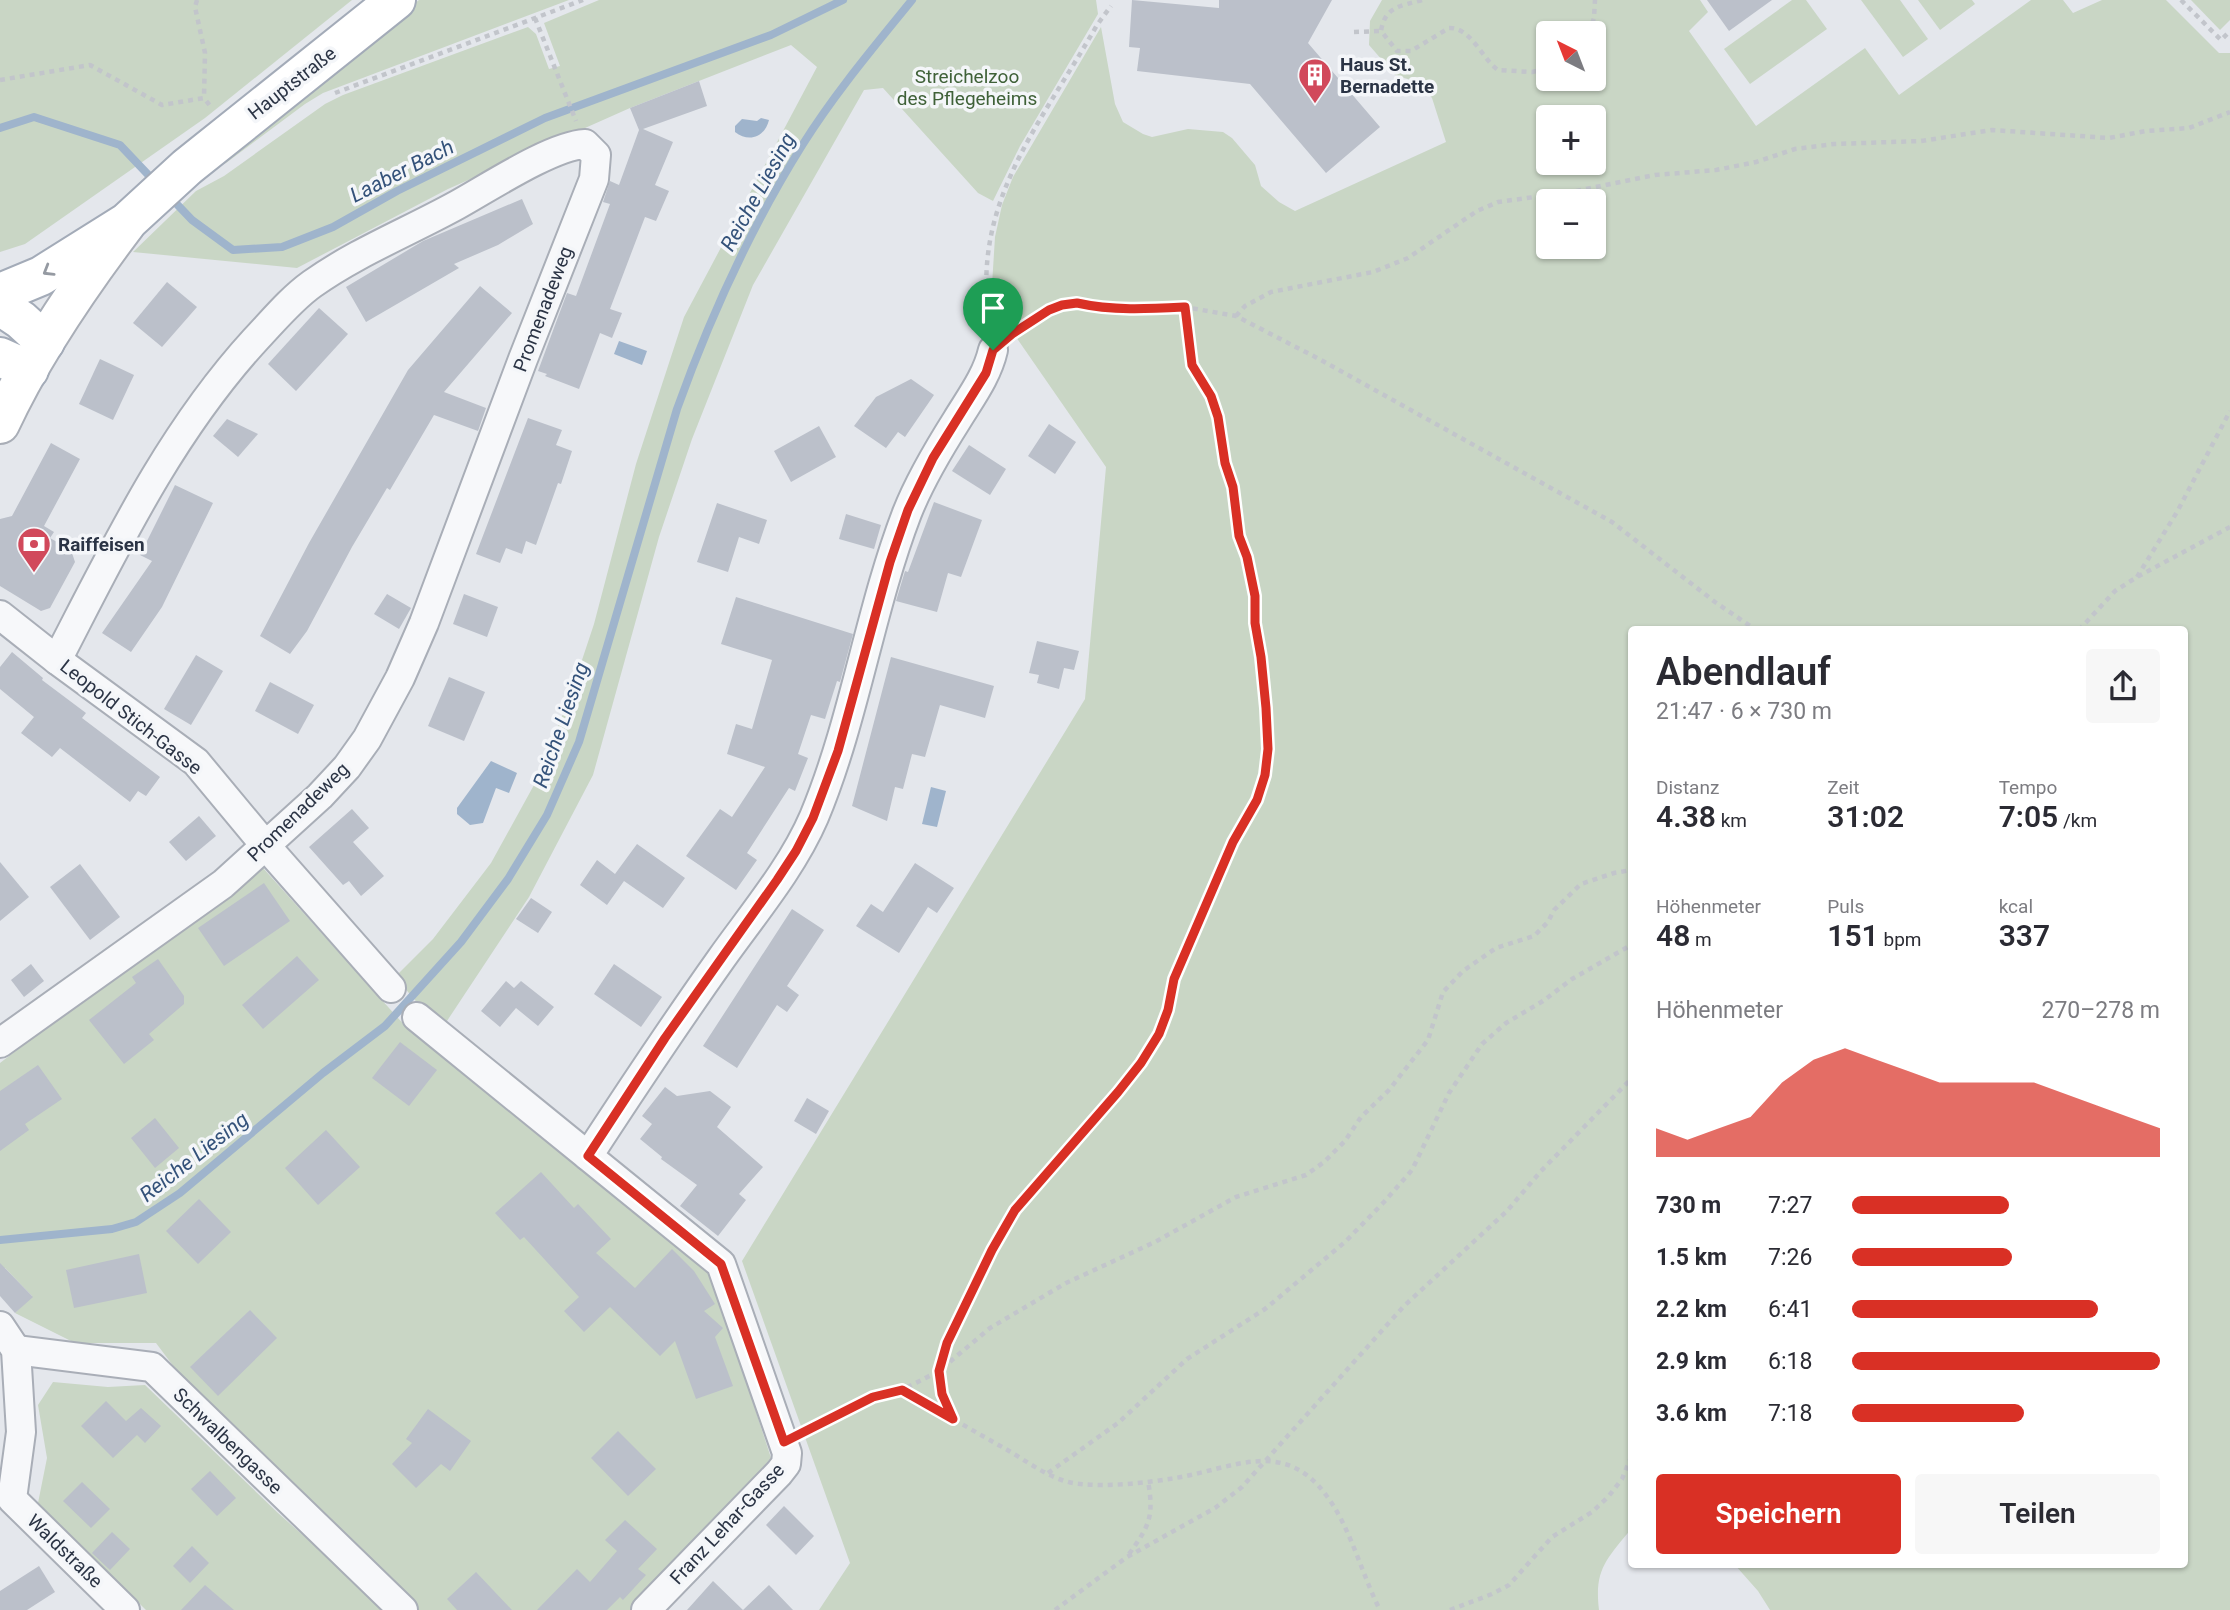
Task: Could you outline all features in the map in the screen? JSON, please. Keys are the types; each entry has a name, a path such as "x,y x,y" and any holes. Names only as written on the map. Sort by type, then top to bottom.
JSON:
{"main road":[{"name":"Hauptstraße","path":"130,220 186,168 396,0"},
{"path":"0,293 41,276 130,220"},
{"path":"0,424 25,356 130,220"},
{"path":"0,306 21,320 25,356"}],"street":[{"name":"Promenadeweg","path":"0,1043 223,884 320,796 367,739 400,678 424,623 594,178 596,155 585,144 573,145 537,161 350,259 310,286 278,315 239,358 188,424 138,504 57,660"},
{"path":"417,1017 588,1156 665,1038 777,880 813,818 838,751 890,562 908,510 933,458 986,373 993,350"},
{"name":"Leopold Stich-Gasse","path":"0,615 196,762 391,988"},
{"name":"Franz Lehar-Gasse","path":"588,1156 721,1264 787,1453 786,1464 779,1473 646,1610"},
{"path":"0,1326 16,1350"},
{"name":"Waldstraße","path":"16,1350 21,1432 6,1506 125,1610"},
{"name":"Schwalbengasse","path":"16,1350 152,1367 404,1610"}],"path":[{"path":"197,0 195,7 205,53 204,98 219,116"},
{"path":"334,93 583,0"},
{"path":"1422,0 1394,8 1384,17 1381,31 1392,47 1404,52 1411,51 1449,28 1459,29 1498,70 1536,71"},
{"path":"1593,21 1595,0"},
{"path":"2181,0 2221,40 2230,31"},
{"path":"1111,6 1021,152 999,201 989,236 985,300 993,350 1033,320 1062,305 1077,303 1101,309 1126,310 1185,307 1236,316 1333,366 1612,522 1750,626"},
{"path":"535,18 575,118"},
{"path":"1354,32 1381,31"},
{"path":"0,80 90,65 162,105 204,98"},
{"path":"1236,316 1245,306 1271,292 1373,272 1408,258 1477,211 1497,202 1571,192 1655,175 1716,170 1756,162 1795,149 1834,144 1922,141 1992,130 2109,138 2146,131 2189,128 2230,112"},
{"path":"953,1419 942,1394 939,1371 947,1343 992,1250 1015,1210 1118,1092 1159,1034 1168,1010 1174,979 1233,842 1257,800 1265,775 1268,749 1266,708 1255,623 1255,596 1247,557 1239,536 1233,487 1225,463 1218,417 1211,396 1192,365 1185,307"},
{"path":"2137,577 2177,512 2230,411"},
{"path":"2083,626 2115,591 2230,527"},
{"path":"784,1442 873,1397 902,1390 939,1371 990,1328 1066,1283 1156,1242 1236,1197 1306,1175 1345,1141 1369,1108 1389,1090 1428,1040 1443,992 1463,971 1496,948 1534,936 1548,922 1554,910 1581,884 1628,871"},
{"path":"1048,1473 1118,1423 1187,1360 1265,1309 1345,1242 1412,1170 1449,1093 1482,1044 1506,1023 1543,1001 1572,979 1628,947"},
{"path":"1055,1610 1127,1557 1215,1508 1242,1487 1404,1306 1501,1218 1541,1171 1628,1082"},
{"path":"902,1390 1048,1473 1078,1484 1176,1478 1242,1462 1268,1460 1292,1465 1312,1478 1328,1497 1380,1610"},
{"path":"1450,1610 1509,1585 1552,1537 1592,1512 1608,1497 1622,1479 1628,1464"},
{"path":"1127,1557 1145,1531 1150,1518 1152,1504 1148,1481"}],"green space":[{"path":"0,0 352,0 205,118 25,244 0,252"},
{"path":"419,0 569,0 323,93 226,163 215,168 292,101"},
{"name":"Streichelzoo des Pflegeheims","path":"599,0 1096,0 1098,14 1020,146 993,201 978,193 883,88 864,90 753,285 692,439 659,537 593,775 529,897 443,1027 428,1015 395,977 433,939 491,863 534,785 569,699 594,624 636,464 684,317 817,67 791,45 630,108 448,189 297,268 133,252 196,191 224,176 325,104 343,95 528,27 536,34 549,69 560,66 544,23"},
{"path":"1382,0 1700,0 1708,12 1689,31 1756,126 1865,48 1899,95 2031,0 2063,0 2073,13 2102,0 2166,0 2219,53 2230,53 2230,1610 1770,1610 1738,1568 2188,1568 2188,626 1628,626 1628,1533 1604,1565 1599,1584 1599,1610 819,1610 850,1563 742,1261 1085,699 1106,467 991,301 995,237 1002,205 1013,177 1101,27 1115,104 1123,122 1152,137 1188,129 1223,132 1232,138 1255,165 1261,186 1279,202 1295,211 1446,142 1432,98 1417,82 1395,75 1369,45 1370,21"},
{"path":"1792,0 1806,0 1827,29 1750,84 1724,49"},
{"path":"1861,0 1900,0 1928,39 1903,57"},
{"path":"1918,0 1972,0 1975,4 1940,30"},
{"path":"2191,0 2230,0 2230,20 2220,30"},
{"path":"263,868 407,1028 711,1273 771,1458 699,1539 630,1610 418,1610 198,1399 156,1343 75,1343 15,1313 32,1296 5,1268 0,1269 0,1063 154,945"},
{"path":"53,1382 108,1387 145,1385 278,1513 387,1610 146,1610 38,1503 47,1458 38,1405"}],"water":[{"path":"761,118 769,120 760,134 751,138 735,132 735,126 742,119 757,121"},
{"path":"619,341 647,351 642,365 614,354"},
{"path":"491,761 517,773 509,793 496,788 483,823 470,825 457,814 457,808"},
{"path":"931,787 946,791 937,827 922,824"}],"building":[{"name":"Haus St. Bernadette","path":"1132,0 1219,8 1219,0 1332,0 1308,43 1380,127 1326,173 1250,84 1137,71 1140,48 1129,47"},
{"path":"1707,0 1772,0 1729,31"},
{"path":"699,81 707,106 643,129 673,142 655,185 669,191 656,221 645,217 610,309 622,313 612,338 600,333 579,389 545,376 547,374 538,371 567,293 576,296 610,204 603,202 610,181 619,185 639,130 630,108"},
{"path":"522,199 533,224 498,245 454,264 459,268 366,322 346,287 423,241"},
{"path":"167,282 197,307 162,347 133,323"},
{"path":"480,286 512,313 444,392 486,408 478,431 434,415 390,490 387,488 352,547 307,631 290,654 260,636 309,543 408,370"},
{"path":"319,308 348,334 296,391 268,364"},
{"path":"100,359 134,375 113,420 79,404"},
{"path":"911,379 934,395 905,437 898,432 886,448 854,426 876,397"},
{"path":"528,418 562,430 556,445 572,451 536,545 526,541 522,554 506,548 500,563 476,554"},
{"path":"227,419 258,434 238,457 213,436"},
{"path":"1049,424 1076,442 1055,474 1028,456"},
{"path":"819,426 836,457 791,482 774,451"},
{"name":"Raiffeisen","path":"51,443 80,459 44,526 54,532 50,538 71,550 75,562 50,608 41,611 0,586 0,519 12,516"},
{"path":"969,445 1006,469 990,495 952,471"},
{"path":"175,485 213,503 162,607 131,652 102,633 152,561 140,555"},
{"path":"934,502 982,520 961,577 948,573 937,612 896,601 905,571 908,572"},
{"path":"717,503 767,520 759,544 739,537 728,572 697,562"},
{"path":"846,514 881,525 874,549 839,539"},
{"path":"387,594 411,608 399,629 374,614"},
{"path":"464,594 498,607 487,637 453,624"},
{"path":"736,597 853,634 840,682 837,681 825,719 811,715 798,754 808,758 795,791 789,788 747,853 757,860 736,890 686,856 720,809 732,817 765,767 727,754 736,724 752,729 772,660 721,644"},
{"path":"1037,641 1079,651 1074,670 1064,668 1059,689 1037,683 1039,675 1029,673"},
{"path":"12,652 43,678 42,680 86,713 82,718 160,777 146,796 138,791 130,802 60,748 52,757 21,733 34,717 0,689 0,667"},
{"path":"196,655 223,671 191,725 164,709"},
{"path":"891,657 994,686 985,718 940,705 925,757 912,754 903,789 895,787 887,821 852,806"},
{"path":"449,677 485,692 464,741 428,726"},
{"path":"270,682 314,705 298,734 255,711"},
{"path":"352,809 369,828 353,842 384,876 361,896 349,881 343,885 309,847"},
{"path":"199,816 216,836 186,861 169,842"},
{"path":"637,844 685,878 663,908 624,881 607,905 580,885 597,860 615,874"},
{"path":"0,862 29,897 0,921"},
{"path":"915,863 954,888 937,913 928,907 899,953 856,926 871,904 883,912"},
{"path":"80,864 120,917 90,940 50,887"},
{"path":"264,883 290,921 224,966 198,928"},
{"path":"531,898 552,912 538,933 516,919"},
{"path":"792,909 824,930 787,986 799,995 787,1012 777,1005 737,1068 703,1046"},
{"path":"297,956 319,980 263,1029 242,1005"},
{"path":"158,959 184,996 184,1004 149,1034 154,1040 124,1064 89,1020 136,983 132,977"},
{"path":"31,964 44,981 24,997 11,980"},
{"path":"614,964 662,997 641,1027 594,994"},
{"path":"506,981 514,988 521,981 554,1007 538,1026 516,1008 500,1027 481,1011"},
{"path":"400,1042 437,1070 409,1106 372,1078"},
{"path":"38,1065 62,1099 25,1124 29,1130 0,1151 0,1091"},
{"path":"665,1087 677,1096 710,1091 731,1107 717,1127 763,1167 739,1194 746,1200 718,1236 680,1206 697,1185 661,1159 662,1157 640,1139 652,1124 642,1116"},
{"path":"807,1098 829,1111 816,1134 794,1121"},
{"path":"155,1118 179,1148 155,1168 131,1138"},
{"path":"326,1130 360,1167 318,1205 285,1168"},
{"path":"541,1172 574,1208 578,1204 611,1239 596,1253 635,1288 672,1249 694,1271 715,1304 704,1311 723,1328 715,1337 733,1386 696,1399 675,1341 660,1356 610,1307 584,1332 564,1311 579,1297 524,1237 520,1240 495,1213"},
{"path":"199,1199 231,1232 198,1264 166,1231"},
{"path":"139,1254 147,1293 74,1308 66,1270"},
{"path":"0,1263 33,1297 15,1313 0,1296"},
{"path":"250,1310 277,1338 218,1396 190,1367"},
{"path":"106,1401 126,1421 141,1408 161,1426 145,1443 137,1435 113,1458 81,1426"},
{"path":"428,1409 471,1441 450,1471 441,1464 416,1488 392,1464 412,1443 406,1439"},
{"path":"618,1431 656,1469 628,1496 591,1458"},
{"path":"210,1471 236,1498 217,1516 191,1489"},
{"path":"82,1482 110,1509 91,1528 63,1501"},
{"path":"784,1506 814,1536 796,1555 766,1525"},
{"path":"625,1520 657,1549 638,1569 646,1575 623,1600 620,1597 607,1610 537,1610 577,1569 590,1582 617,1551 605,1540"},
{"path":"112,1532 130,1549 110,1570 92,1553"},
{"path":"192,1546 209,1563 190,1583 173,1566"},
{"path":"39,1566 55,1592 27,1610 0,1610 0,1591"},
{"path":"476,1572 512,1610 457,1610 447,1599"},
{"path":"713,1581 743,1610 687,1610"},
{"path":"205,1585 234,1610 181,1610"},
{"path":"769,1585 793,1610 743,1610"}],"waterway":[{"name":"Laaber Bach","path":"170,197 192,220 233,250 282,247 333,227 397,191 545,118 771,35 843,0"},
{"name":"Reiche Liesing","path":"0,1240 112,1229 136,1222 180,1193 323,1073 385,1026 461,942 508,879 547,815 579,742 677,409 703,340 733,273 766,207 815,125 855,70 912,0"},
{"name":"Laaber Bach","path":"0,128 34,117 120,145 156,183"}],"place":[{"name":"Haus St. Bernadette","path":"1315,105"},
{"name":"Raiffeisen","path":"34,574"}],"route":[{"path":"1077,303 1101,309 1126,310 1185,307 1192,365 1211,396 1218,417 1225,463 1233,487 1239,536 1247,557 1255,596 1255,623 1266,708 1268,749 1265,775 1257,800 1233,842 1174,979 1168,1010 1159,1034 1118,1092 1015,1210 992,1250 947,1343 939,1371 942,1394 953,1419 902,1390 873,1397 784,1442 721,1264 588,1156 665,1038 777,880 813,818 838,751 890,562 908,510 933,458 986,373 993,350 1033,320 1062,305 1077,303"}]}
